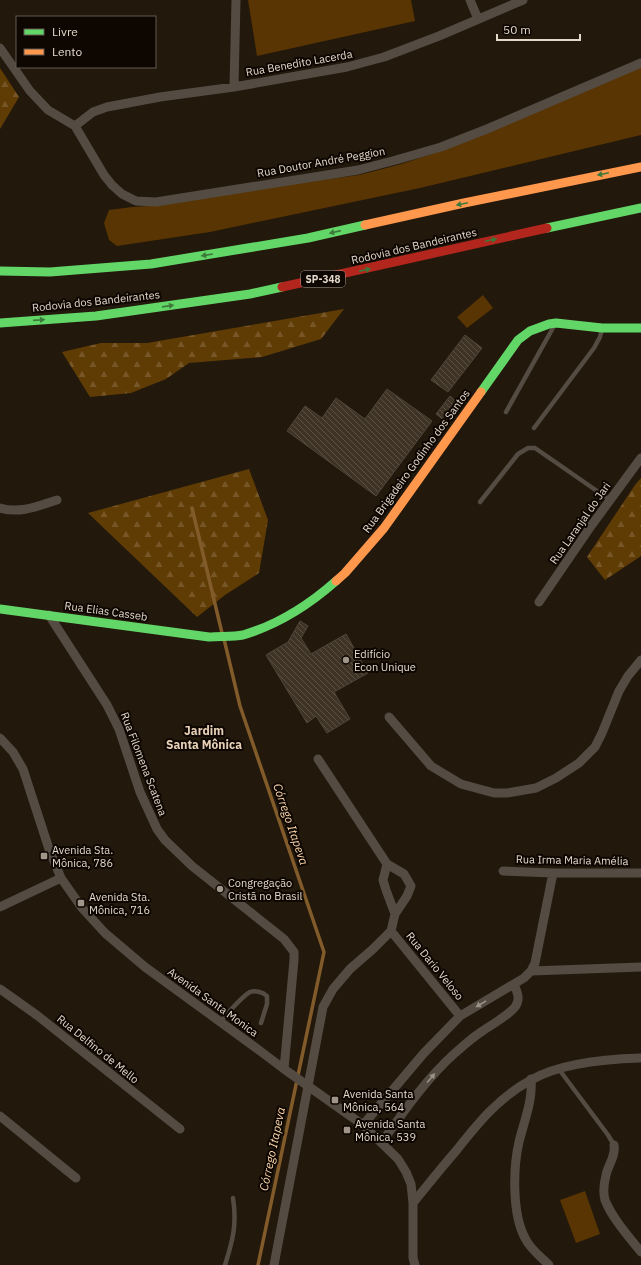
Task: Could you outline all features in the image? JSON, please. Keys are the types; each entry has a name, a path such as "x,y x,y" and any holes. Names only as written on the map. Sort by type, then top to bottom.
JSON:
{"main road":[{"path":"0,271 50,272 150,264 293,241 641,166"},
{"name":"Rodovia dos Bandeirantes","path":"0,323 96,316 250,294 641,208"},
{"name":"Rua Brigadeiro Godinho dos Santos","path":"212,637 242,635 280,620 319,596 344,573 384,528 518,340 524,335 537,327 549,324 602,328 641,328"},
{"name":"Rua Elias Casseb","path":"0,609 212,637"}],"street":[{"path":"234,87 236,0"},
{"path":"470,0 478,19"},
{"name":"Rua Benedito Lacerda","path":"75,126 93,112 107,106 234,87 346,67 384,57 439,36 523,0"},
{"path":"0,48 30,91 48,110 75,126"},
{"name":"Rua Doutor André Peggion","path":"75,126 104,175 112,185 122,194 136,201 156,202 358,170 441,147 641,63"},
{"name":"Rua Laranjal do Jari","path":"539,602 641,458"},
{"path":"0,508 18,510 33,508 57,500"},
{"name":"Rua Filomena Scatena","path":"49,615 107,705 119,729 140,792 157,830 165,840 192,866 284,939 294,952 289,1004 287,1072"},
{"path":"389,717 431,766 461,784 494,793 507,793 536,788 556,778 579,763 595,747 619,691 628,676 641,660"},
{"name":"Avenida Santa Monica","path":"0,738 13,752 23,769 49,849 61,878 82,908 105,933 145,968 306,1086 363,1125 398,1159 411,1184 413,1203 413,1258 415,1265"},
{"path":"274,1265 306,1086 324,1007 333,989 350,969 391,931 395,914 407,896 411,886 404,874 387,864 318,759"},
{"path":"387,864 384,880 395,914"},
{"name":"Rua Irma Maria Amélia","path":"503,871 553,873 641,873"},
{"path":"363,1125 424,1054 460,1016 524,978 531,972 535,963 553,873"},
{"path":"0,907 61,878"},
{"name":"Rua Dario Veloso","path":"391,931 460,1016"},
{"path":"531,972 641,967"},
{"path":"382,1142 411,1101 436,1072 480,1032 506,1015 515,1007 518,1001 518,994 514,984"},
{"name":"Rua Delfino de Mello","path":"0,988 38,1016 180,1129"},
{"path":"413,1203 481,1119 497,1103 531,1080 558,1068 589,1062 641,1058"},
{"path":"531,1080 532,1088 530,1100 514,1169 515,1198 519,1222 525,1238 534,1250 549,1265"},
{"path":"0,1116 76,1178"},
{"path":"614,1146 614,1155 606,1174 604,1187 605,1199 611,1212 641,1252"}],"lane":[{"path":"506,412 556,324"},
{"path":"534,428 594,348 600,337 602,328"},
{"path":"480,502 518,454 528,448 535,448 610,500"},
{"path":"220,1022 247,994 254,991 267,996 267,1004 261,1023"},
{"path":"558,1068 592,1113 614,1146"},
{"path":"225,1265 233,1239 235,1225 234,1198"}],"shaded area":[{"path":"248,0 411,0 415,21 257,56"},
{"path":"641,67 641,135 420,188 210,232 117,246 109,240 104,223 109,210 163,205 260,188 359,175 398,165 444,150"},
{"path":"483,295 493,308 467,328 457,317"},
{"path":"585,1191 600,1234 576,1243 560,1200"}],"green space":[{"path":"0,68 19,97 0,129"},
{"path":"344,309 321,339 262,357 189,363 166,379 131,393 90,397 62,352 101,343 147,343"},
{"path":"249,469 268,520 259,573 225,595 197,617 88,513"},
{"path":"641,478 641,556 605,580 587,557"}],"building":[{"path":"465,335 482,348 448,392 431,380"},
{"path":"387,389 432,421 376,496 287,431 305,406 322,418 336,398 365,419"},
{"path":"450,396 458,403 445,421 436,414"},
{"path":"300,621 308,626 301,638 311,654 346,634 368,673 334,692 350,719 327,733 316,716 307,723 266,655 288,642"}],"waterway":[{"name":"Córrego Itapeva","path":"192,508 222,633"},
{"name":"Córrego Itapeva","path":"224,639 240,706 324,952 258,1265"}],"traffic: fast":[{"path":"547,228 641,208"},
{"path":"0,271 50,272 151,264 308,238 365,225"},
{"path":"0,323 96,316 250,294 282,287"},
{"path":"481,392 518,340 530,331 556,323 602,328 641,328"},
{"path":"0,609 209,637 235,636 256,631 281,620 304,606 336,581"}],"traffic: slow":[{"path":"365,225 641,167"},
{"path":"336,581 345,573 384,528 481,392"}],"traffic: jam":[{"path":"282,287 547,228"}],"place":[{"name":"Edifício Econ Unique","path":"346,660"},
{"name":"Avenida Sta. Mônica, 786","path":"44,856"},
{"name":"Congregação Cristã no Brasil","path":"220,889"},
{"name":"Avenida Sta. Mônica, 716","path":"81,903"},
{"name":"Avenida Santa Mônica, 564","path":"335,1100"},
{"name":"Avenida Santa Mônica, 539","path":"347,1130"}],"district":[{"name":"Jardim Santa Mônica","path":"204,737"}]}
